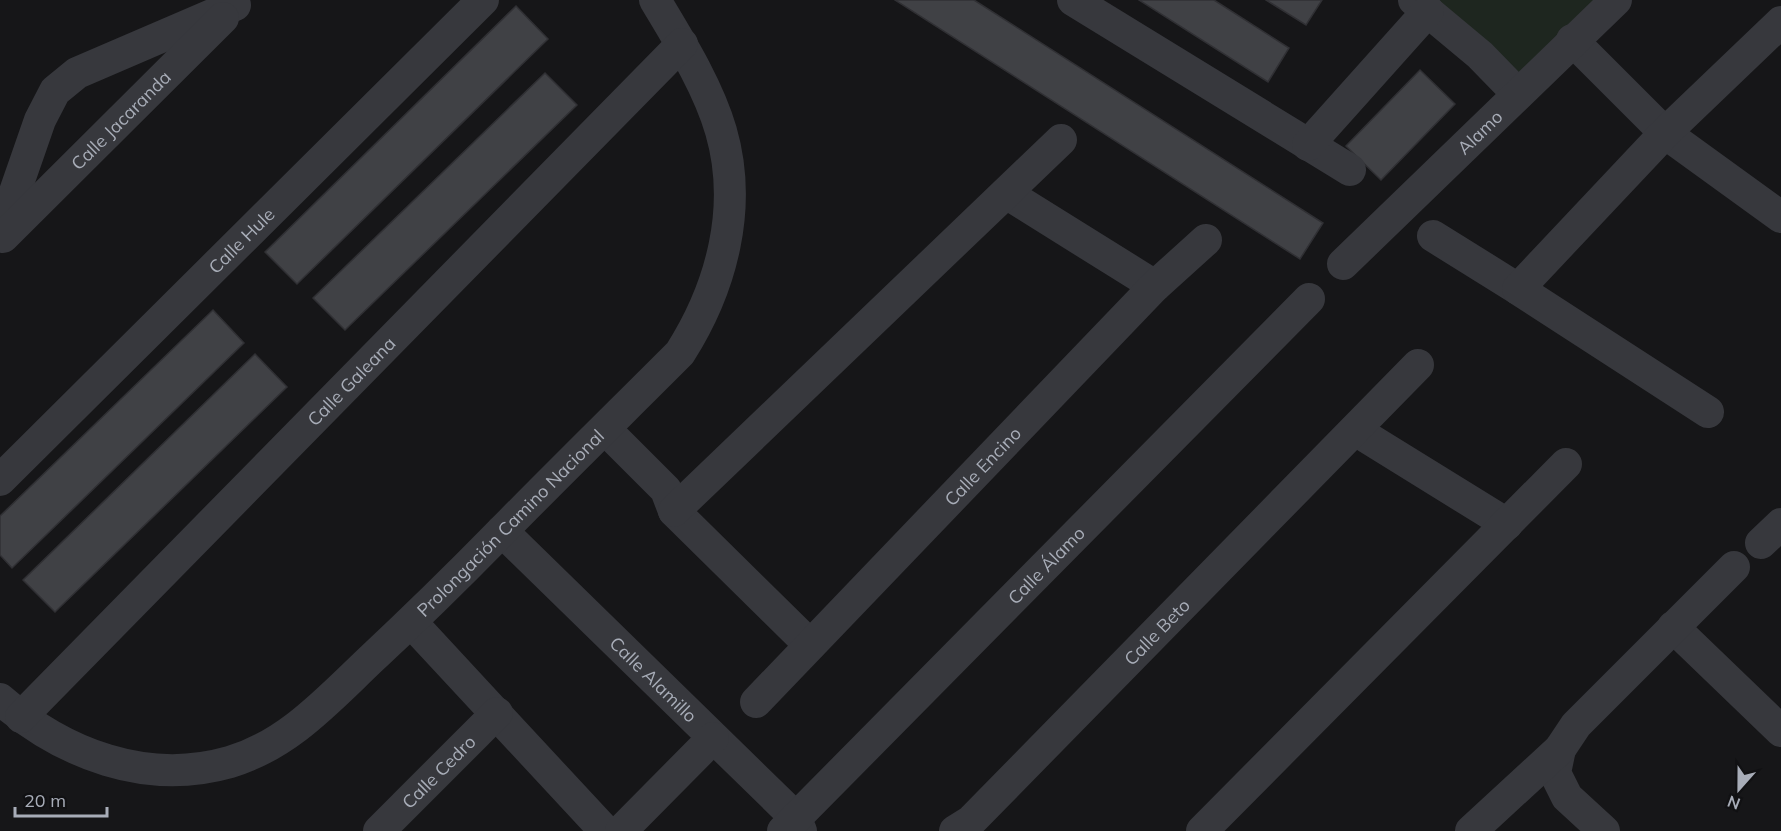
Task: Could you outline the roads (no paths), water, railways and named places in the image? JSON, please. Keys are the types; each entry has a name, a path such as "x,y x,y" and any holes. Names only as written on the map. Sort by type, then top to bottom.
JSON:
{"street":[{"name":"Calle Hule","path":"0,480 483,0"},
{"name":"Prolongación Camino Nacional","path":"11,708 56,740 112,763 142,769 173,770 229,762 281,739 304,722 411,622 680,353 698,325 720,267 729,211 727,156 711,104 682,44 655,0"},
{"path":"1073,0 1350,170"},
{"name":"Alamo","path":"1343,264 1572,40 1616,0"},
{"path":"0,235 40,120 55,91 77,73 238,3"},
{"name":"Calle Jacaranda","path":"0,239 238,3"},
{"path":"1308,145 1421,5 1480,55 1518,93"},
{"path":"1518,288 1665,133 1781,22"},
{"path":"1572,40 1665,133 1781,217"},
{"name":"Calle Galeana","path":"11,708 682,44"},
{"path":"674,511 1061,140"},
{"path":"1006,194 1155,286"},
{"path":"1433,236 1518,288 1708,412"},
{"name":"Calle Encino","path":"756,702 1155,286 1206,240"},
{"name":"Calle Álamo","path":"799,827 1309,299"},
{"name":"Calle Beto","path":"956,831 971,821 1418,365"},
{"path":"1355,430 1507,524"},
{"path":"597,436 650,503 674,511 810,645"},
{"path":"1202,831 1566,464"},
{"name":"Calle Alamillo","path":"502,531 713,738 799,827"},
{"path":"1471,831 1560,749 1576,725 1734,567"},
{"path":"411,622 605,831"},
{"path":"1673,627 1781,731"},
{"name":"Calle Cedro","path":"379,831 497,713"},
{"path":"621,831 713,738"},
{"path":"1560,749 1555,773 1567,797 1604,831"}]}
